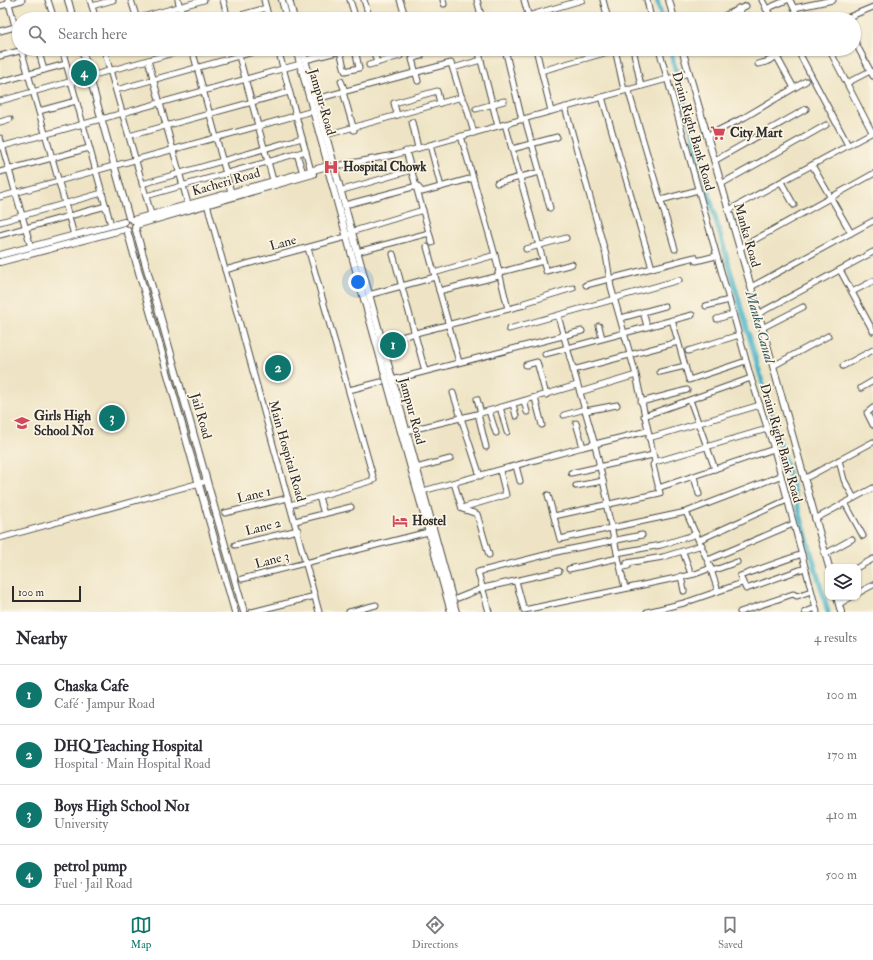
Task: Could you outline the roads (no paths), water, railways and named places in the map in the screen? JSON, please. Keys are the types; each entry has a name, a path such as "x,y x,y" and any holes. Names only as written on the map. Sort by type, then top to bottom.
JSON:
{"main road":[{"path":"68,0 71,12"},
{"path":"282,0 285,12"},
{"path":"289,0 292,12"},
{"path":"669,0 672,12"},
{"name":"Jail Road","path":"84,56 235,612"},
{"name":"Jampur Road","path":"299,56 316,99 326,135 330,167 346,237 451,612"},
{"name":"Jampur Road","path":"302,56 313,111 352,232 456,612"},
{"name":"Manka Road","path":"685,56 688,73 740,248 828,564"},
{"name":"Kacheri Road","path":"0,255 111,226 130,224 151,214 273,180 330,167"},
{"name":"Kacheri Road","path":"0,262 130,224 207,204 330,167"},
{"name":"Jail Road","path":"130,224 207,481 244,612"},
{"path":"838,600 841,612"}],"street":[{"path":"0,6 9,2 22,0"},
{"path":"48,0 51,12"},
{"path":"91,3 113,0"},
{"path":"131,0 134,12"},
{"path":"178,0 181,12"},
{"path":"162,12 204,0"},
{"path":"223,0 226,12"},
{"path":"264,0 267,12"},
{"path":"350,0 354,12"},
{"path":"364,0 368,12"},
{"path":"400,0 404,12"},
{"path":"477,0 480,12"},
{"path":"524,0 527,12"},
{"path":"541,12 560,3 582,0"},
{"path":"603,0 606,12"},
{"path":"647,0 650,12"},
{"path":"762,0 768,12"},
{"path":"766,9 788,0 796,12"},
{"path":"794,8 817,1 819,5 834,0"},
{"path":"9,2 12,12"},
{"path":"730,12 746,6"},
{"path":"861,12 873,7"},
{"path":"252,12 266,8"},
{"path":"738,8 740,12"},
{"path":"0,32 12,28"},
{"path":"0,56 12,52"},
{"path":"847,83 872,73 861,53"},
{"path":"24,56 28,74 74,236"},
{"path":"40,56 44,70"},
{"path":"64,56 111,226"},
{"path":"106,56 151,214"},
{"path":"0,101 163,56"},
{"path":"194,56 231,192"},
{"path":"116,90 238,56 273,180"},
{"path":"280,56 311,171"},
{"path":"1,147 245,80 323,56"},
{"path":"341,56 345,71 359,68 356,56"},
{"path":"375,56 377,62"},
{"path":"369,65 400,56"},
{"path":"418,56 412,59 418,81"},
{"path":"479,56 498,126"},
{"path":"507,56 550,208"},
{"path":"538,56 551,111"},
{"path":"541,71 594,56"},
{"path":"617,56 675,249"},
{"path":"635,56 641,86"},
{"name":"Drain Right Bank Road","path":"661,56 746,361 774,448 780,476 817,610"},
{"path":"801,56 848,145"},
{"path":"729,210 873,132 833,56"},
{"path":"758,64 777,57 794,88"},
{"path":"148,60 188,204"},
{"path":"453,68 480,60"},
{"path":"316,99 451,63 474,133"},
{"path":"0,82 66,64"},
{"path":"330,167 418,148 524,120 602,96 667,80 688,73"},
{"path":"341,81 353,129"},
{"path":"707,136 745,117 806,81"},
{"path":"397,115 394,103 437,91 440,103"},
{"path":"129,136 289,92"},
{"path":"326,135 353,129 462,96"},
{"path":"602,96 652,268"},
{"path":"39,111 76,101"},
{"path":"476,109 504,101"},
{"path":"554,516 607,503 660,493 653,465 655,462 647,431 636,375 610,279 606,255 565,107"},
{"path":"714,161 806,109"},
{"path":"0,197 313,111"},
{"path":"0,122 10,119"},
{"path":"412,122 418,148"},
{"path":"505,124 546,271 572,264"},
{"path":"721,184 826,125"},
{"path":"461,136 495,255 508,309"},
{"path":"512,149 557,137"},
{"path":"0,138 1,147 31,247"},
{"path":"142,184 302,138"},
{"path":"430,144 441,187"},
{"path":"0,172 90,148"},
{"path":"406,151 432,243"},
{"path":"146,196 306,152"},
{"path":"297,154 303,173"},
{"path":"812,165 850,233"},
{"path":"343,190 412,170"},
{"path":"497,183 540,172"},
{"path":"740,248 873,174"},
{"path":"417,186 422,192 473,178"},
{"path":"781,182 794,205"},
{"path":"344,205 417,186"},
{"path":"661,200 698,190"},
{"path":"0,222 102,193"},
{"name":"Main Hospital Road","path":"207,204 307,562 319,612"},
{"path":"0,235 106,206"},
{"path":"346,237 352,232 423,210"},
{"path":"751,287 873,221"},
{"path":"357,252 429,233"},
{"name":"Lane","path":"225,270 346,237"},
{"path":"526,249 566,238"},
{"path":"427,247 459,362"},
{"path":"290,505 374,480 308,248"},
{"path":"758,314 873,252"},
{"path":"393,254 425,371"},
{"path":"372,294 402,286 495,255"},
{"path":"586,285 695,257 696,261 716,256"},
{"path":"439,291 543,261"},
{"path":"840,270 873,331"},
{"path":"509,329 679,280"},
{"path":"852,292 873,281"},
{"path":"385,341 508,309 573,288"},
{"path":"706,306 729,300"},
{"path":"621,318 665,306"},
{"path":"762,328 803,307"},
{"path":"643,312 647,326"},
{"path":"717,319 733,314"},
{"path":"545,354 692,315"},
{"path":"558,316 595,445 625,588"},
{"path":"672,320 689,380 746,361"},
{"path":"599,326 602,338"},
{"path":"396,379 582,331"},
{"path":"688,351 739,335"},
{"path":"773,366 828,336"},
{"path":"573,370 678,342"},
{"path":"843,366 873,350"},
{"path":"526,365 537,362 546,395"},
{"path":"660,372 685,366"},
{"path":"580,392 636,375"},
{"path":"644,416 751,378"},
{"path":"861,388 873,381"},
{"path":"349,390 381,382"},
{"path":"411,430 489,411 577,385"},
{"path":"641,402 687,390"},
{"path":"454,393 480,476"},
{"path":"535,398 542,425"},
{"path":"478,399 486,447"},
{"path":"690,400 715,469"},
{"path":"524,401 527,412"},
{"path":"513,404 516,416"},
{"path":"564,415 617,405"},
{"path":"649,438 760,405"},
{"path":"500,408 507,432"},
{"path":"873,408 867,413 873,425"},
{"path":"489,411 496,433"},
{"path":"576,423 583,447"},
{"path":"655,462 767,429"},
{"path":"423,491 647,431"},
{"path":"804,479 873,442"},
{"path":"658,488 694,477 774,448"},
{"path":"571,473 653,455"},
{"path":"416,468 450,459"},
{"path":"839,460 844,480 854,498"},
{"path":"516,466 520,481"},
{"path":"462,508 506,495 500,471"},
{"path":"548,495 560,539 612,530 686,512 780,476"},
{"path":"694,477 699,494"},
{"path":"0,538 207,481"},
{"path":"576,486 603,481"},
{"path":"454,483 462,508"},
{"path":"815,519 871,489 873,496"},
{"path":"319,496 324,514"},
{"name":"Lane 1","path":"225,513 288,498"},
{"path":"699,540 787,500"},
{"path":"845,503 863,536"},
{"path":"295,521 351,507"},
{"path":"462,508 477,514 489,555"},
{"path":"686,512 702,545 718,591"},
{"path":"708,560 793,524"},
{"name":"Lane 2","path":"235,545 298,530"},
{"name":"Lane 3","path":"242,579 428,532"},
{"path":"569,570 697,534"},
{"path":"489,612 478,572 561,551 642,535"},
{"path":"825,554 852,539"},
{"path":"620,568 628,566 627,563 683,552 702,545"},
{"path":"683,552 691,574"},
{"path":"802,554 740,576 746,589 805,568"},
{"path":"861,565 873,559"},
{"path":"516,581 524,610 711,570 736,562"},
{"path":"458,598 482,588 559,571"},
{"path":"681,576 684,591"},
{"path":"647,612 684,603 742,583"},
{"path":"861,591 873,585"},
{"path":"740,612 793,594 797,596 812,591"},
{"path":"252,612 315,596"},
{"path":"839,604 846,600"},
{"path":"349,612 376,605"},
{"path":"805,612 817,610"}],"waterway":[{"name":"Manka Canal","path":"657,0 660,12"},
{"name":"Manka Canal","path":"672,56 716,220 828,612"}],"place":[{"name":"petrol pump","path":"84,73"},
{"name":"City Mart","path":"718,133"},
{"name":"Hospital Chowk","path":"331,167"},
{"name":"Chaska Cafe","path":"393,345"},
{"name":"DHQ Teaching Hospital","path":"278,368"},
{"name":"Boys High School No1","path":"112,418"},
{"name":"Girls High School No1","path":"22,423"},
{"name":"Hostel","path":"400,521"}]}
